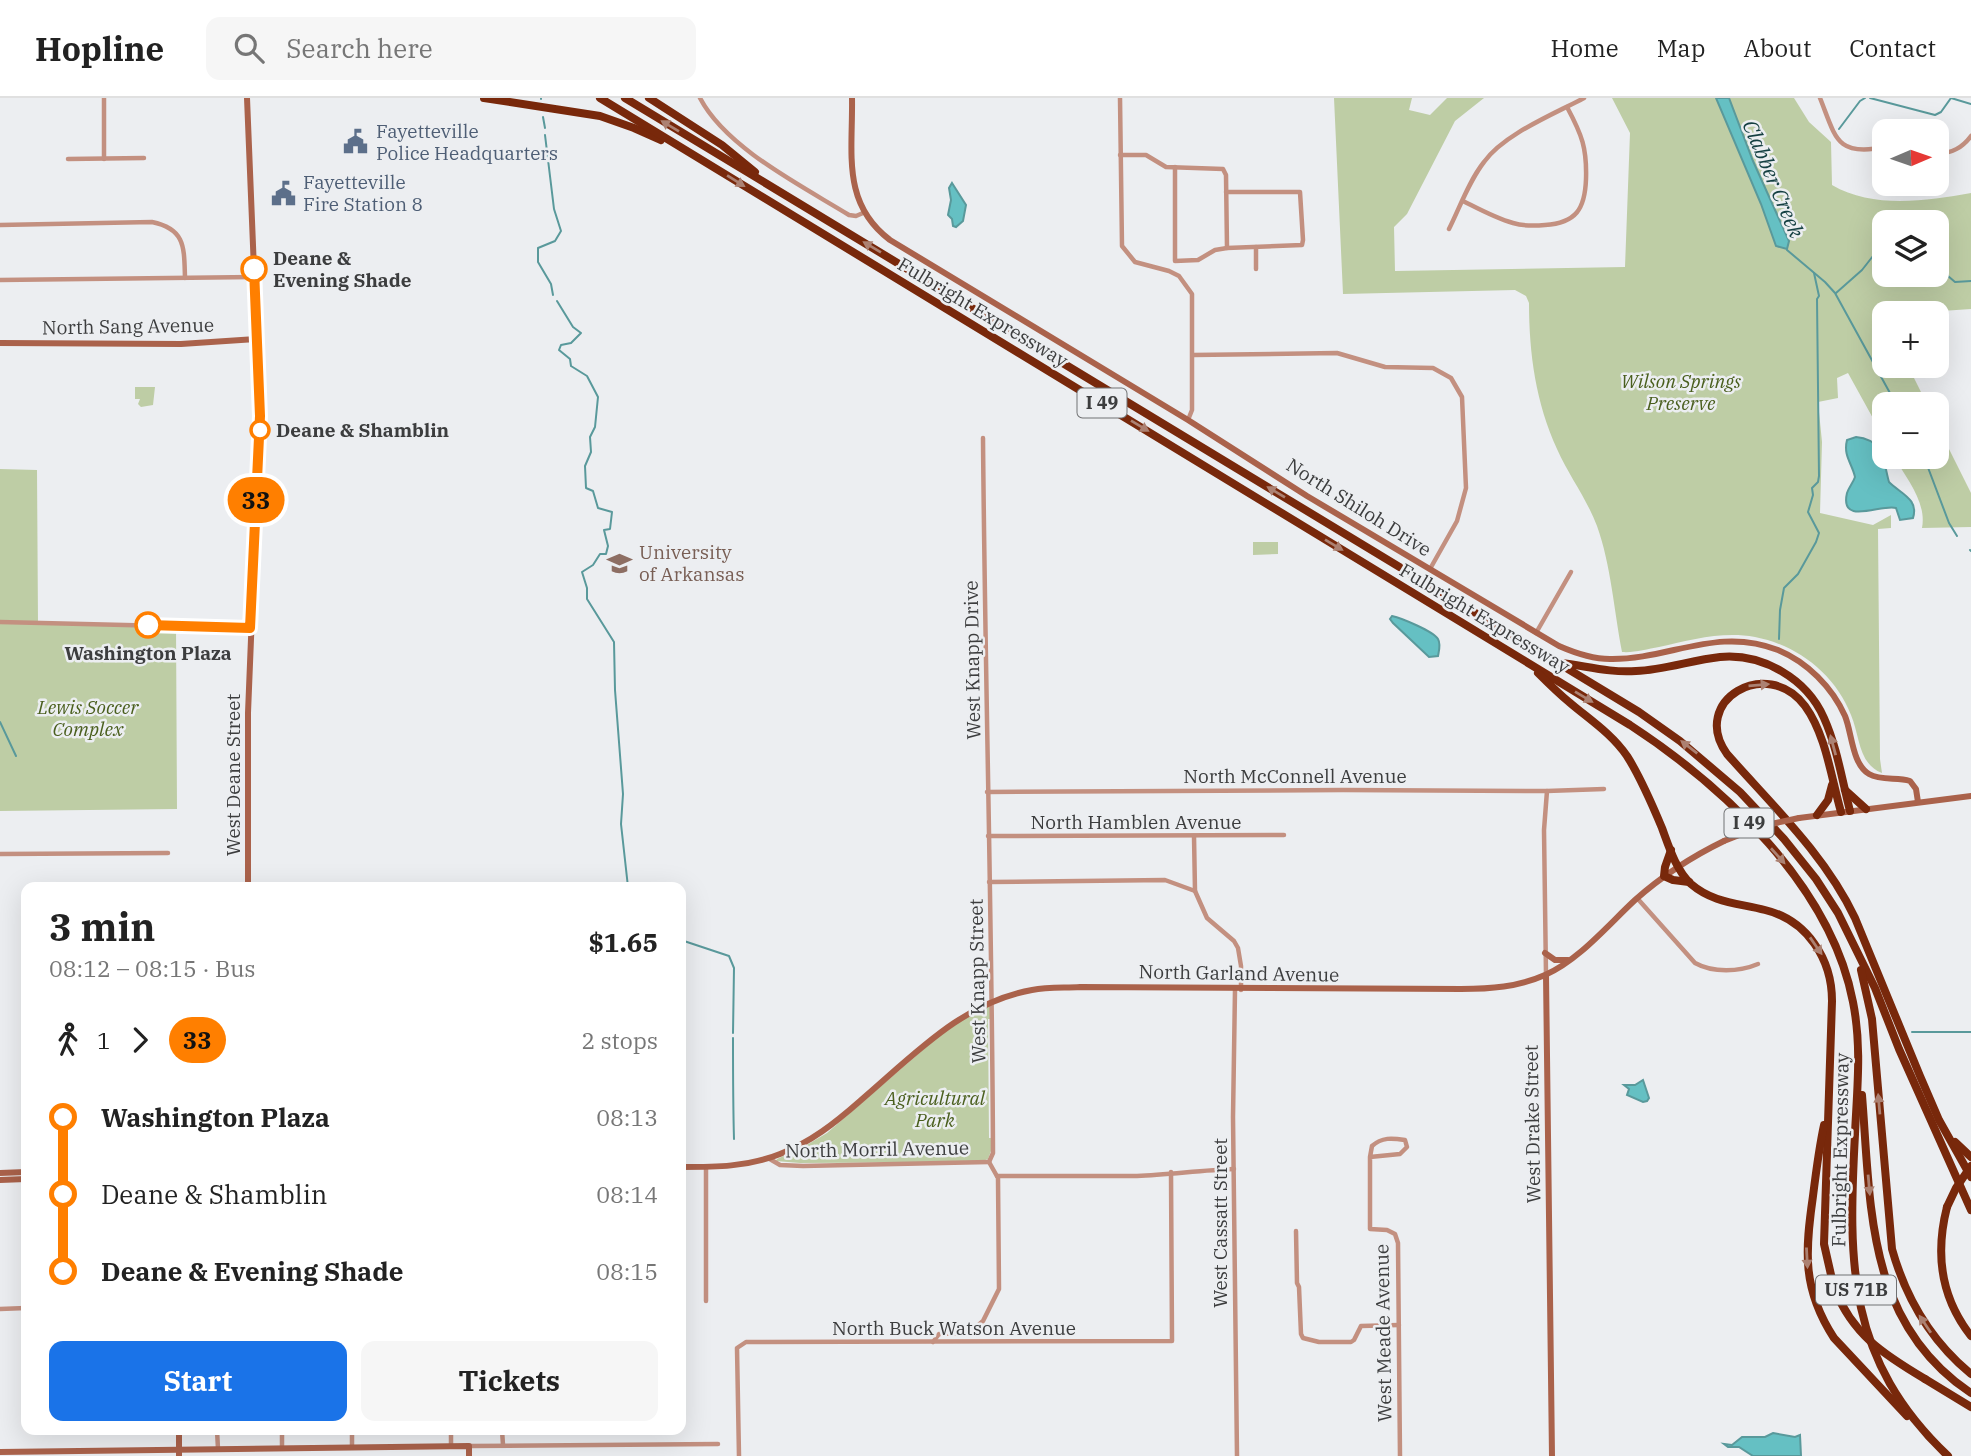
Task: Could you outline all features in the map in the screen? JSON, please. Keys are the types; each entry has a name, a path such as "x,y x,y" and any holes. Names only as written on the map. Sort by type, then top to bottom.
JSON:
{"highway":[{"path":"484,98 600,116 678,145"},
{"name":"Fulbright Expressway","path":"600,98 1630,725 1672,754 1737,811 1789,869 1816,905 1839,953 1853,1002 1860,1068 1855,1135 1853,1245 1856,1290 1867,1330 1885,1375 1922,1430 1948,1456"},
{"name":"Fulbright Expressway","path":"625,98 1557,662 1639,712 1680,741 1740,792 1816,879 1838,913 1875,988 1899,1049 1971,1210"},
{"path":"649,98 733,152 771,187"},
{"path":"1557,662 1624,672 1724,657 1741,657 1770,665 1800,685 1819,708 1830,735 1850,811"},
{"path":"1525,662 1620,747 1634,768 1678,866 1689,882"},
{"path":"1841,812 1818,729 1806,707 1793,694 1777,685 1757,683 1737,690 1725,702 1717,723 1720,743 1822,862 1844,896 1920,1076 1971,1177"},
{"path":"1817,815 1829,796 1832,782"},
{"path":"1845,790 1866,809"},
{"path":"1671,850 1664,876 1689,882 1718,900 1784,917 1802,929 1818,948 1829,970 1832,992 1824,1244 1834,1288 1845,1312 1862,1335 1880,1352 1971,1407"},
{"name":"I 49","path":"1855,950 1872,1019 1892,1249 1904,1285 1920,1317 1941,1345 1971,1374"},
{"name":"I 49","path":"1860,1068 1875,1239 1886,1282 1903,1319 1921,1346 1947,1374 1971,1393"},
{"path":"1829,1103 1820,1142 1806,1247 1812,1294 1824,1323 1843,1350 1922,1430"},
{"path":"1948,1135 1971,1157"},
{"path":"1971,1166 1947,1207 1941,1235 1942,1275 1953,1308 1971,1336"}],"street":[{"path":"104,98 104,159"},
{"name":"West Deane Street","path":"247,98 260,425 250,628 248,882"},
{"name":"West Deane Street","path":"246,117 253,98"},
{"path":"700,98 719,124 768,165 849,215 863,213"},
{"name":"North Shiloh Drive","path":"852,98 853,179 857,199 870,223 890,240 1429,570 1568,650 1602,659 1629,658 1721,640 1753,643 1781,652 1805,666 1834,697 1845,717 1864,771 1878,778 1910,780 1916,789 1917,802"},
{"path":"1120,98 1122,246 1135,262 1169,271 1184,280 1194,303 1192,410 1188,420"},
{"path":"1449,229 1482,163 1493,151 1584,98"},
{"path":"1820,98 1840,142 1860,151 1872,149"},
{"path":"1463,201 1515,224 1539,226 1560,224 1569,220 1582,205 1587,155 1582,135 1567,107"},
{"path":"1950,151 1961,147 1971,136"},
{"path":"1120,155 1146,155 1163,167 1220,167 1226,175 1227,248"},
{"path":"68,159 144,159"},
{"path":"1175,167 1175,261 1198,260 1215,250 1227,248 1301,245 1301,194 1295,190 1226,192"},
{"path":"0,225 152,222 166,225 178,234 184,248 185,278"},
{"path":"1256,247 1256,269"},
{"path":"0,280 254,277"},
{"name":"North Sang Avenue","path":"0,343 173,344 257,338"},
{"path":"1193,355 1337,353 1385,367 1433,368 1451,378 1462,397 1466,488 1457,521 1429,570"},
{"name":"West Knapp Drive","path":"983,438 989,882"},
{"path":"1536,634 1571,572"},
{"path":"0,622 250,628"},
{"name":"North McConnell Avenue","path":"987,792 1604,789"},
{"name":"West Drake Street","path":"1547,791 1544,830 1545,975 1552,1456"},
{"name":"North Garland Avenue","path":"686,1167 742,1165 801,1145 825,1130 939,1033 968,1013 1013,994 1046,988 1488,989 1511,986 1545,975 1570,960 1664,876 1724,841 1762,826 1800,818 1971,796"},
{"name":"North Hamblen Avenue","path":"988,836 1284,835"},
{"path":"989,882 1165,880 1195,891 1194,836"},
{"path":"0,854 168,853"},
{"name":"West Knapp Street","path":"989,882 993,1153 989,1162"},
{"name":"West Cassatt Street","path":"1195,891 1207,918 1234,941 1241,966 1238,990 1234,1169 1237,1456"},
{"path":"1637,898 1695,963 1702,967 1739,969 1758,964"},
{"path":"1545,953 1555,960 1570,960"},
{"path":"1379,1140 1405,1140 1407,1147 1400,1154 1370,1157 1372,1146 1379,1140"},
{"name":"West Meade Avenue","path":"1370,1157 1370,1229 1387,1230 1395,1234 1398,1243 1400,1456"},
{"name":"North Morril Avenue","path":"768,1158 780,1165 803,1166 989,1162"},
{"path":"933,1343 939,1334 969,1333 983,1321 999,1289 997,1176 989,1162"},
{"path":"706,1167 706,1301"},
{"path":"997,1176 1137,1176 1234,1169"},
{"path":"0,1173 21,1172"},
{"name":"North Buck Watson Avenue","path":"739,1456 737,1348 747,1342 1172,1341 1171,1172"},
{"path":"0,1180 21,1179"},
{"path":"1296,1231 1301,1334 1307,1340 1351,1342 1361,1326 1399,1325"},
{"path":"0,1309 21,1308"},
{"path":"179,1435 179,1453"},
{"path":"217,1435 218,1449"},
{"path":"282,1435 282,1448"},
{"path":"352,1435 352,1447"},
{"path":"451,1435 452,1446"},
{"path":"502,1435 503,1445"},
{"path":"0,1452 179,1453 218,1449 718,1444"},
{"path":"469,1446 469,1456"},
{"path":"325,1448 325,1456"}],"green space":[{"name":"Wilson Springs Preserve","path":"1334,98 1412,98 1409,110 1430,115 1447,98 1484,98 1455,121 1407,214 1394,227 1395,271 1625,267 1630,133 1612,98 1794,98 1809,122 1831,142 1832,185 1848,193 1882,200 1918,200 1971,193 1971,309 1949,310 1949,301 1872,301 1872,378 1914,378 1921,392 1872,392 1872,416 1848,373 1837,378 1838,398 1818,402 1822,442 1820,513 1873,525 1891,515 1891,528 1878,529 1882,773 1868,763 1844,700 1825,674 1800,654 1785,647 1755,637 1731,635 1622,652 1602,541 1588,506 1550,432 1532,359 1529,303 1526,296 1515,290 1343,294"},
{"path":"135,387 155,387 153,405 141,407 138,404 140,399 135,399"},
{"path":"1949,449 1971,493 1971,527 1922,528 1919,500 1901,469 1949,469"},
{"name":"Lewis Soccer Complex","path":"0,469 37,470 38,623 176,626 177,809 0,811"},
{"path":"1253,542 1278,542 1278,554 1253,555"},
{"name":"Agricultural Park","path":"989,1006 991,1151 988,1159 980,1162 776,1161 827,1133 939,1036"}],"water":[{"path":"1716,98 1729,98 1753,161 1789,241 1787,249 1776,246"},
{"path":"952,183 966,205 963,221 956,227 948,215 951,200 949,188"},
{"path":"1856,437 1872,442 1872,469 1886,469 1889,482 1911,501 1913,518 1900,520 1896,508 1890,507 1864,511 1849,509 1846,503 1847,493 1855,477 1847,455 1847,440"},
{"path":"1392,616 1435,636 1440,647 1438,656 1429,657 1393,623 1390,619"},
{"path":"1643,1080 1649,1098 1643,1102 1627,1095 1629,1089 1624,1085 1635,1085"},
{"path":"1773,1433 1795,1437 1800,1435 1801,1456 1753,1456 1739,1447 1728,1447 1724,1444 1732,1445 1742,1437 1765,1437"}],"waterway":[{"path":"1839,129 1865,98"},
{"path":"1870,98 1935,115 1941,112 1951,98 1971,104"},
{"path":"543,117 545,128"},
{"path":"545,135 554,209 561,231 555,241 538,248 538,262 551,284 553,295"},
{"name":"Clabber Creek","path":"1787,250 1835,293 1889,392"},
{"path":"1836,293 1872,257"},
{"path":"1779,639 1784,588 1798,574 1819,533 1808,512 1813,495 1812,488 1818,482 1819,476 1819,296 1814,273"},
{"path":"1949,277 1955,282 1971,281"},
{"path":"557,301 573,327 581,333 571,343 561,345 559,350 570,359 571,366 587,376 598,397 595,427 590,437 591,452 585,466 586,488 593,491 598,508 612,512 610,529 604,530 608,546 606,554 600,554 593,565 582,572 587,599 614,642 623,794 621,824 627,882"},
{"name":"Clabber Creek","path":"1929,469 1949,523 1957,536"},
{"path":"0,722 16,756"},
{"path":"686,942 729,956 734,968 733,1033"},
{"name":"Clabber Creek","path":"1912,1032 1971,1032"},
{"path":"733,1038 734,1139"}],"bus line":[{"name":"33","path":"148,625 250,628 260,416 254,269"}],"place":[{"name":"Fayetteville Police Headquarters","path":"356,142"},
{"name":"Fayetteville Fire Station 8","path":"283,193"},
{"name":"Deane & Evening Shade","path":"254,269"},
{"name":"Deane & Shamblin","path":"260,430"},
{"name":"University of Arkansas","path":"619,563"},
{"name":"Washington Plaza","path":"148,625"}]}
